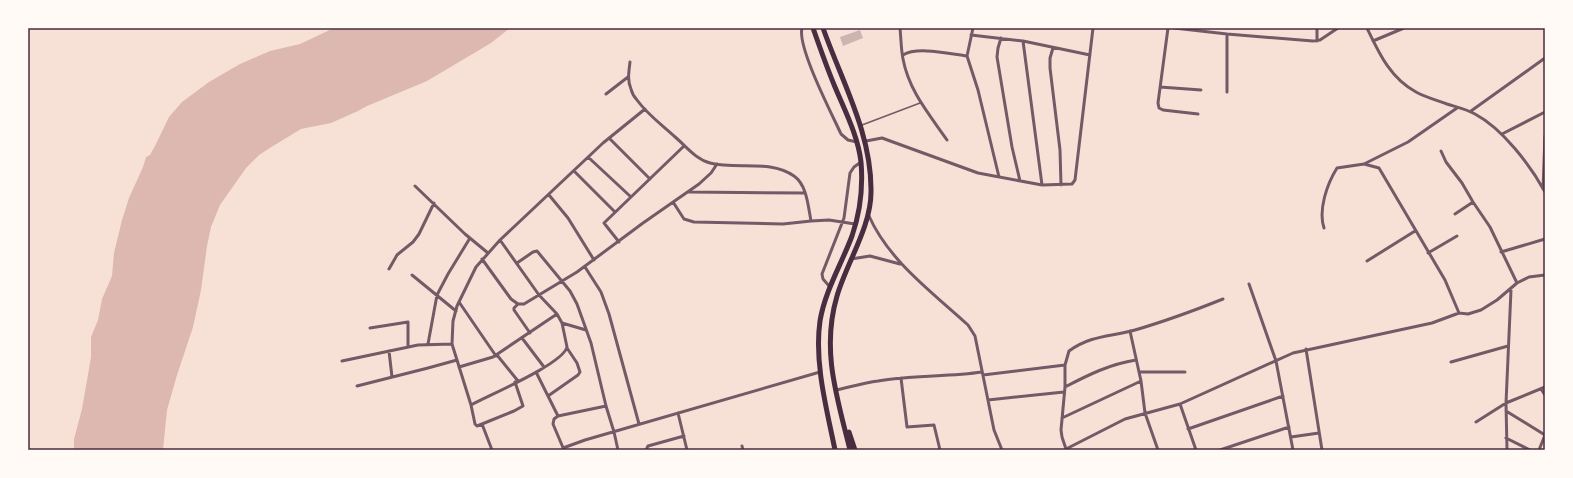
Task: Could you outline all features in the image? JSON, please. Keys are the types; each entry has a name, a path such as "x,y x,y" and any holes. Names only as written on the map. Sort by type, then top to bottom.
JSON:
{"highway":[{"path":"813,28 857,142 861,162 860,200 855,224 846,251 830,287 820,321 820,372 828,417 836,450"},
{"path":"823,28 866,141 870,169 870,206 837,295 832,316 829,348 832,373 850,450"},
{"path":"838,398 855,450"}],"street":[{"path":"802,28 802,39 809,62 841,134 848,140 857,142"},
{"path":"900,28 903,55 910,84 921,103 947,140"},
{"path":"973,28 967,56 978,90 999,177"},
{"path":"866,141 882,138 978,173 1042,185 1071,185 1075,180 1093,28"},
{"path":"1168,28 1158,103 1160,109 1198,114"},
{"path":"1174,28 1226,34 1317,41 1338,28"},
{"path":"1220,28 1220,33"},
{"path":"1317,28 1317,41"},
{"path":"1367,28 1387,68 1404,84 1417,92 1457,108 1471,111 1483,118 1502,134 1513,146 1545,192"},
{"path":"1373,41 1404,28"},
{"path":"1226,34 1227,92"},
{"path":"971,35 1001,38 1090,55"},
{"path":"1001,38 997,57 1012,147 1020,181"},
{"path":"1023,42 1042,185"},
{"path":"1053,48 1050,58 1050,68 1059,143 1061,185"},
{"path":"903,55 906,53 926,51 967,56"},
{"path":"1471,111 1545,58"},
{"path":"630,62 628,77 630,87 636,99 684,146 704,161 716,164 780,169 795,177 802,185 811,221"},
{"path":"606,94 628,77"},
{"path":"1160,86 1201,90"},
{"path":"1364,164 1408,142 1457,108"},
{"path":"459,302 516,382 523,406 477,426 475,424 471,405 452,344 451,331 459,302 470,276 482,259 500,240 609,138 645,109"},
{"path":"1502,134 1545,112"},
{"path":"1543,189 1545,136"},
{"path":"609,138 650,179"},
{"path":"619,242 604,223 684,146"},
{"path":"1441,151 1446,162 1469,193 1473,202 1490,227 1517,283"},
{"path":"588,157 631,197"},
{"path":"830,287 823,279 822,274 843,221 850,172 861,162"},
{"path":"482,259 511,299 518,304 524,304 585,267 673,202 689,192 705,179 716,164"},
{"path":"1324,228 1321,214 1326,193 1337,168 1342,166 1364,164 1379,168 1445,280 1459,313"},
{"path":"574,171 615,212"},
{"path":"415,186 488,253"},
{"path":"689,192 805,194"},
{"path":"549,194 571,222 594,260"},
{"path":"673,202 681,215 688,221 783,224 811,221 843,221 855,224"},
{"path":"1455,214 1473,202"},
{"path":"389,269 397,255 413,242 419,234 434,203"},
{"path":"868,214 877,233 900,264 968,325 975,336 994,430 1002,450"},
{"path":"1367,261 1415,231"},
{"path":"1428,253 1457,236"},
{"path":"428,344 437,295 470,238"},
{"path":"1501,252 1545,239"},
{"path":"500,240 539,295 557,314 562,323 567,347 577,363 580,372 548,396"},
{"path":"517,263 533,252 537,251 573,296 591,343 618,450"},
{"path":"851,259 870,256 900,264"},
{"path":"585,267 601,292 609,314 639,424"},
{"path":"1223,299 1174,318 1130,331 1094,338 1083,342 1069,351 1065,365 1065,387 1062,418 1062,437 1066,450 1126,419 1180,404 1293,353 1432,323 1459,313 1468,314 1481,310 1497,300 1517,283 1530,277 1545,275"},
{"path":"412,276 456,311"},
{"path":"1249,284 1276,361 1293,450"},
{"path":"1506,450 1510,289"},
{"path":"518,304 514,310 530,333"},
{"path":"459,367 476,363 496,355 557,314"},
{"path":"370,328 408,322 408,346"},
{"path":"562,323 586,330"},
{"path":"1130,331 1141,381 1145,413 1158,450"},
{"path":"522,338 544,367"},
{"path":"342,361 408,346 452,344"},
{"path":"1451,362 1508,346"},
{"path":"471,405 536,372 562,355 566,351 567,347"},
{"path":"1306,349 1322,450"},
{"path":"388,351 392,377"},
{"path":"358,386 457,360"},
{"path":"1065,387 1109,366 1121,362 1136,360"},
{"path":"836,390 878,380 983,374 1065,365"},
{"path":"536,372 558,416"},
{"path":"606,406 558,416 554,419 553,424 563,449 585,440 820,372"},
{"path":"1139,372 1186,372"},
{"path":"901,378 907,427 934,426 940,450"},
{"path":"1062,418 1141,381"},
{"path":"1476,422 1506,403 1545,387"},
{"path":"1541,389 1545,395"},
{"path":"988,400 1064,392"},
{"path":"1188,429 1283,396"},
{"path":"1180,404 1196,450"},
{"path":"1506,410 1545,435 1539,450"},
{"path":"678,413 687,450"},
{"path":"482,424 492,450"},
{"path":"1220,450 1289,427"},
{"path":"1291,437 1319,433"},
{"path":"646,450 648,446 684,436"},
{"path":"1506,438 1530,450"}],"lane":[{"path":"860,126 921,103"}],"shaded area":[{"path":"334,28 510,28 491,43 427,81 331,123 301,129 259,155 246,168 220,205 211,227 201,290 193,327 167,410 163,450 74,450 74,439 82,409 91,357 91,337 98,320 102,299 112,276 114,253 122,220 129,198 146,157 150,155 169,117 182,102 209,82 240,64 270,51 300,44"}],"building":[{"path":"860,30 863,38 843,46 840,37"}]}
